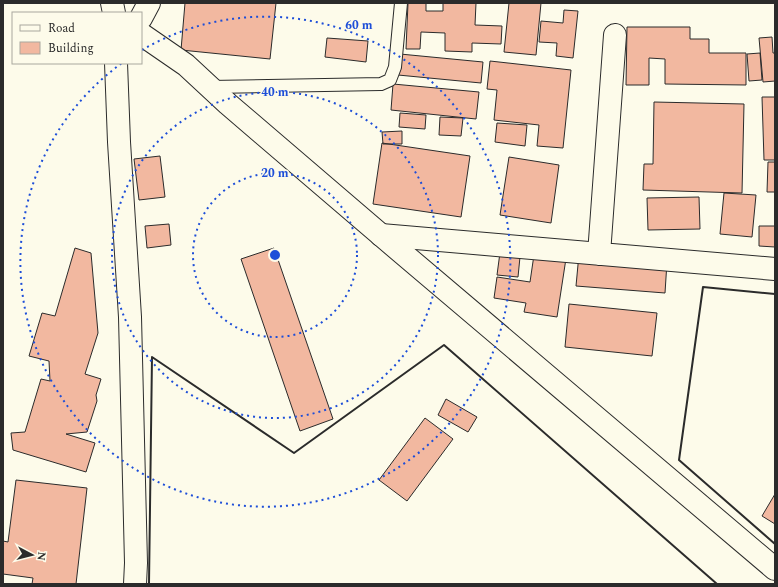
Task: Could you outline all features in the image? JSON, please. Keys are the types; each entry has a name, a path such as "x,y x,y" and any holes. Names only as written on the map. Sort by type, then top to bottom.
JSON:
{"street":[{"path":"142,16 149,3"},
{"path":"599,254 615,34"},
{"path":"142,35 186,65 234,109 381,235 775,569"},
{"path":"116,64 119,142 130,317 136,563 134,584"},
{"path":"381,235 775,269"}],"lane":[{"path":"210,87 382,84 390,80 395,67 401,3"}],"building":[{"path":"185,3 276,3 270,59 181,50"},
{"path":"408,3 426,3 426,11 443,11 443,3 476,3 475,25 502,26 501,44 472,43 472,52 445,51 445,33 421,32 420,49 406,49"},
{"path":"509,3 541,3 536,55 504,52"},
{"path":"564,10 578,11 573,58 556,56 557,43 539,42 541,21 563,23"},
{"path":"627,27 690,27 690,39 709,39 709,53 746,53 746,85 665,84 665,59 649,58 649,85 626,85"},
{"path":"772,37 773,53 775,53 775,81 763,82 759,38"},
{"path":"327,38 368,41 366,62 325,57"},
{"path":"760,53 762,80 749,81 747,54"},
{"path":"400,54 483,62 481,83 398,75"},
{"path":"490,61 571,70 563,148 537,146 539,125 494,120 497,90 487,89"},
{"path":"393,84 479,92 476,119 391,110"},
{"path":"762,97 775,97 775,160 764,160"},
{"path":"654,102 744,104 742,193 643,190 644,164 653,164"},
{"path":"400,113 426,115 425,129 399,127"},
{"path":"440,117 463,118 461,136 439,135"},
{"path":"497,123 527,125 525,146 495,142"},
{"path":"402,131 402,144 383,144 382,132"},
{"path":"382,143 470,156 461,217 373,204"},
{"path":"160,156 165,197 139,200 134,159"},
{"path":"509,157 559,165 551,223 500,215"},
{"path":"768,162 775,162 775,192 767,192"},
{"path":"724,193 756,195 752,237 720,234"},
{"path":"699,197 700,229 648,230 647,198"},
{"path":"169,224 171,245 147,248 145,226"},
{"path":"759,226 775,226 775,247 759,246"},
{"path":"501,245 521,247 518,277 497,275"},
{"path":"75,248 91,253 98,333 85,374 101,379 96,395 97,401 87,432 66,434 95,443 86,472 13,450 11,433 25,432 41,379 50,381 49,361 29,356 42,313 55,316"},
{"path":"274,248 333,419 300,431 241,259"},
{"path":"535,248 567,252 557,317 524,312 526,303 494,298 497,277 530,282"},
{"path":"579,254 667,262 665,293 576,286"},
{"path":"569,304 657,313 652,356 565,347"},
{"path":"446,399 477,417 468,432 438,415"},
{"path":"425,418 453,439 407,501 379,480"},
{"path":"16,480 87,488 76,584 32,584 33,578 3,574 3,541 8,542"},
{"path":"775,494 775,524 762,516"}],"wall":[{"path":"775,294 703,287 679,460 775,544"},
{"path":"149,584 152,357 294,453 444,345 717,584"}]}
